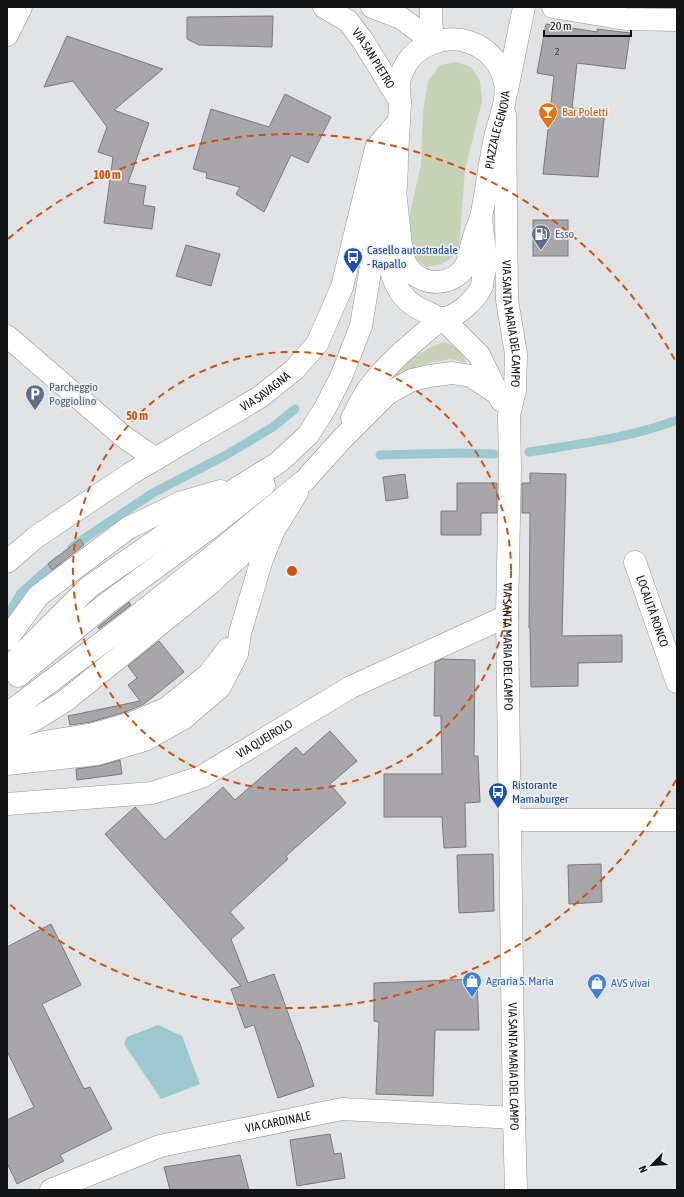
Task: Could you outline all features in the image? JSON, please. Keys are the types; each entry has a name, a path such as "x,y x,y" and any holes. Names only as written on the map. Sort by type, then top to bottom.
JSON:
{"main road":[{"path":"7,35 21,7"},
{"name":"VIA SAN PIETRO","path":"324,7 348,21 400,101"},
{"path":"372,7 401,18 433,42"},
{"path":"431,7 433,42"},
{"path":"504,105 524,7"},
{"path":"553,7 625,19 677,20"},
{"name":"PIAZZALE GENOVA","path":"395,191 402,255 409,270 424,280 438,282 451,279 463,269 468,259 473,239 481,218 495,138 506,94 505,81 493,57 477,46 459,39 433,42 421,49 404,68 398,84 400,101 398,157 395,191 390,258 392,276 403,297 418,310 442,318 460,313 482,286 486,263 481,218"},
{"name":"VIA SANTA MARIA DEL CAMPO","path":"504,105 507,300 516,354 515,390 510,424 507,616 516,1190"},
{"path":"7,669 89,587 180,524 279,462 308,434 324,410 341,377 361,326 386,182 398,131"},
{"name":"VIA SAVAGNA","path":"7,562 36,537 130,474 260,397 294,370 317,344 342,287 376,148 398,131"},
{"path":"342,438 368,389 400,354 442,318 479,355 497,392 510,424"},
{"path":"7,336 124,437 156,459"},
{"path":"7,714 124,626 208,560 304,480 342,438 387,394 412,380 452,373 471,376 497,392"},
{"path":"7,685 106,604 263,487 291,451"},
{"path":"7,764 97,754 145,740 184,718 220,687 237,654 240,633 262,558 274,530 304,480"},
{"path":"7,639 38,596 128,528 182,502 241,486"},
{"path":"7,734 31,722 65,701 207,586 282,517"},
{"name":"LOCALITÀ RONCO","path":"635,562 677,682"},
{"name":"VIA QUEIROLO","path":"7,804 152,793 201,777 351,687 507,616"},
{"path":"7,754 44,742 94,734 132,723 168,708 209,674 240,633"},
{"path":"510,820 677,820"},
{"name":"VIA CARDINALE","path":"51,1190 160,1146 342,1109 514,1118"}],"green space":[{"path":"456,62 471,67 480,81 482,101 465,170 459,247 446,262 426,267 414,258 405,243 408,221 421,165 423,112 428,81 440,65"},
{"path":"444,342 458,349 463,355 466,363 451,359 427,363 390,381 405,362 433,346"}],"water":[{"path":"158,1025 182,1036 200,1084 161,1099 124,1044 127,1037"}],"building":[{"path":"273,16 272,47 199,45 187,39 187,17"},
{"path":"546,24 597,32 597,29 630,33 625,69 577,63 572,108 605,110 598,177 543,174 554,76 537,73"},
{"path":"67,36 163,69 114,110 149,123 128,183 146,186 143,205 155,207 152,229 104,223 113,157 98,152 107,127 73,81 44,87"},
{"path":"285,94 331,117 308,163 291,155 264,212 236,194 240,187 206,178 207,173 193,169 211,109 269,127"},
{"path":"533,220 568,220 568,256 533,256"},
{"path":"186,245 220,254 211,286 176,276"},
{"path":"530,473 566,474 562,636 622,635 622,662 578,663 578,686 531,687 529,628 530,513 522,513 522,483 530,483"},
{"path":"405,474 408,498 386,501 383,477"},
{"path":"457,483 497,483 497,513 481,513 481,535 441,535 441,511 457,511"},
{"path":"80,539 84,545 52,570 48,564"},
{"path":"129,602 131,605 99,629 98,627"},
{"path":"159,641 184,672 144,704 128,711 91,722 70,725 68,716 140,701 128,685 137,678 128,666"},
{"path":"442,659 475,660 474,756 478,756 480,802 465,803 466,847 444,848 442,817 384,817 384,774 442,774 441,716 434,716 435,662"},
{"path":"330,731 357,761 330,784 346,803 286,856 288,859 230,912 244,928 231,939 248,983 274,974 314,1086 278,1098 254,1025 245,1028 231,989 241,986 105,834 135,807 165,840 223,787 235,800 296,747 303,755"},
{"path":"120,760 122,774 77,780 76,769 99,766"},
{"path":"493,854 494,911 459,913 457,855"},
{"path":"601,864 602,902 569,904 568,865"},
{"path":"51,924 81,985 42,1004 84,1089 90,1087 112,1129 60,1155 64,1161 17,1184 7,1163 7,1120 34,1107 7,1051 7,947"},
{"path":"477,979 479,1030 435,1030 433,1096 376,1094 379,1022 374,1021 374,983"},
{"path":"330,1134 334,1154 341,1153 345,1178 297,1186 290,1140"},
{"path":"240,1155 249,1190 170,1190 164,1167"}],"waterway":[{"path":"72,548 153,493 226,455 273,427 295,409"},
{"path":"529,452 622,436 677,420"},
{"path":"380,455 459,453 494,454"},
{"path":"7,616 21,593 58,560"}],"place":[{"name":"Bar Poletti","path":"548,129"},
{"name":"Esso","path":"541,251"},
{"name":"Casello autostradale - Rapallo","path":"353,274"},
{"name":"Parcheggio Poggiolino","path":"35,411"},
{"name":"Ristorante Mamaburger","path":"498,809"},
{"name":"Agraria S. Maria","path":"472,998"},
{"name":"AVS vivai","path":"597,1000"}]}
